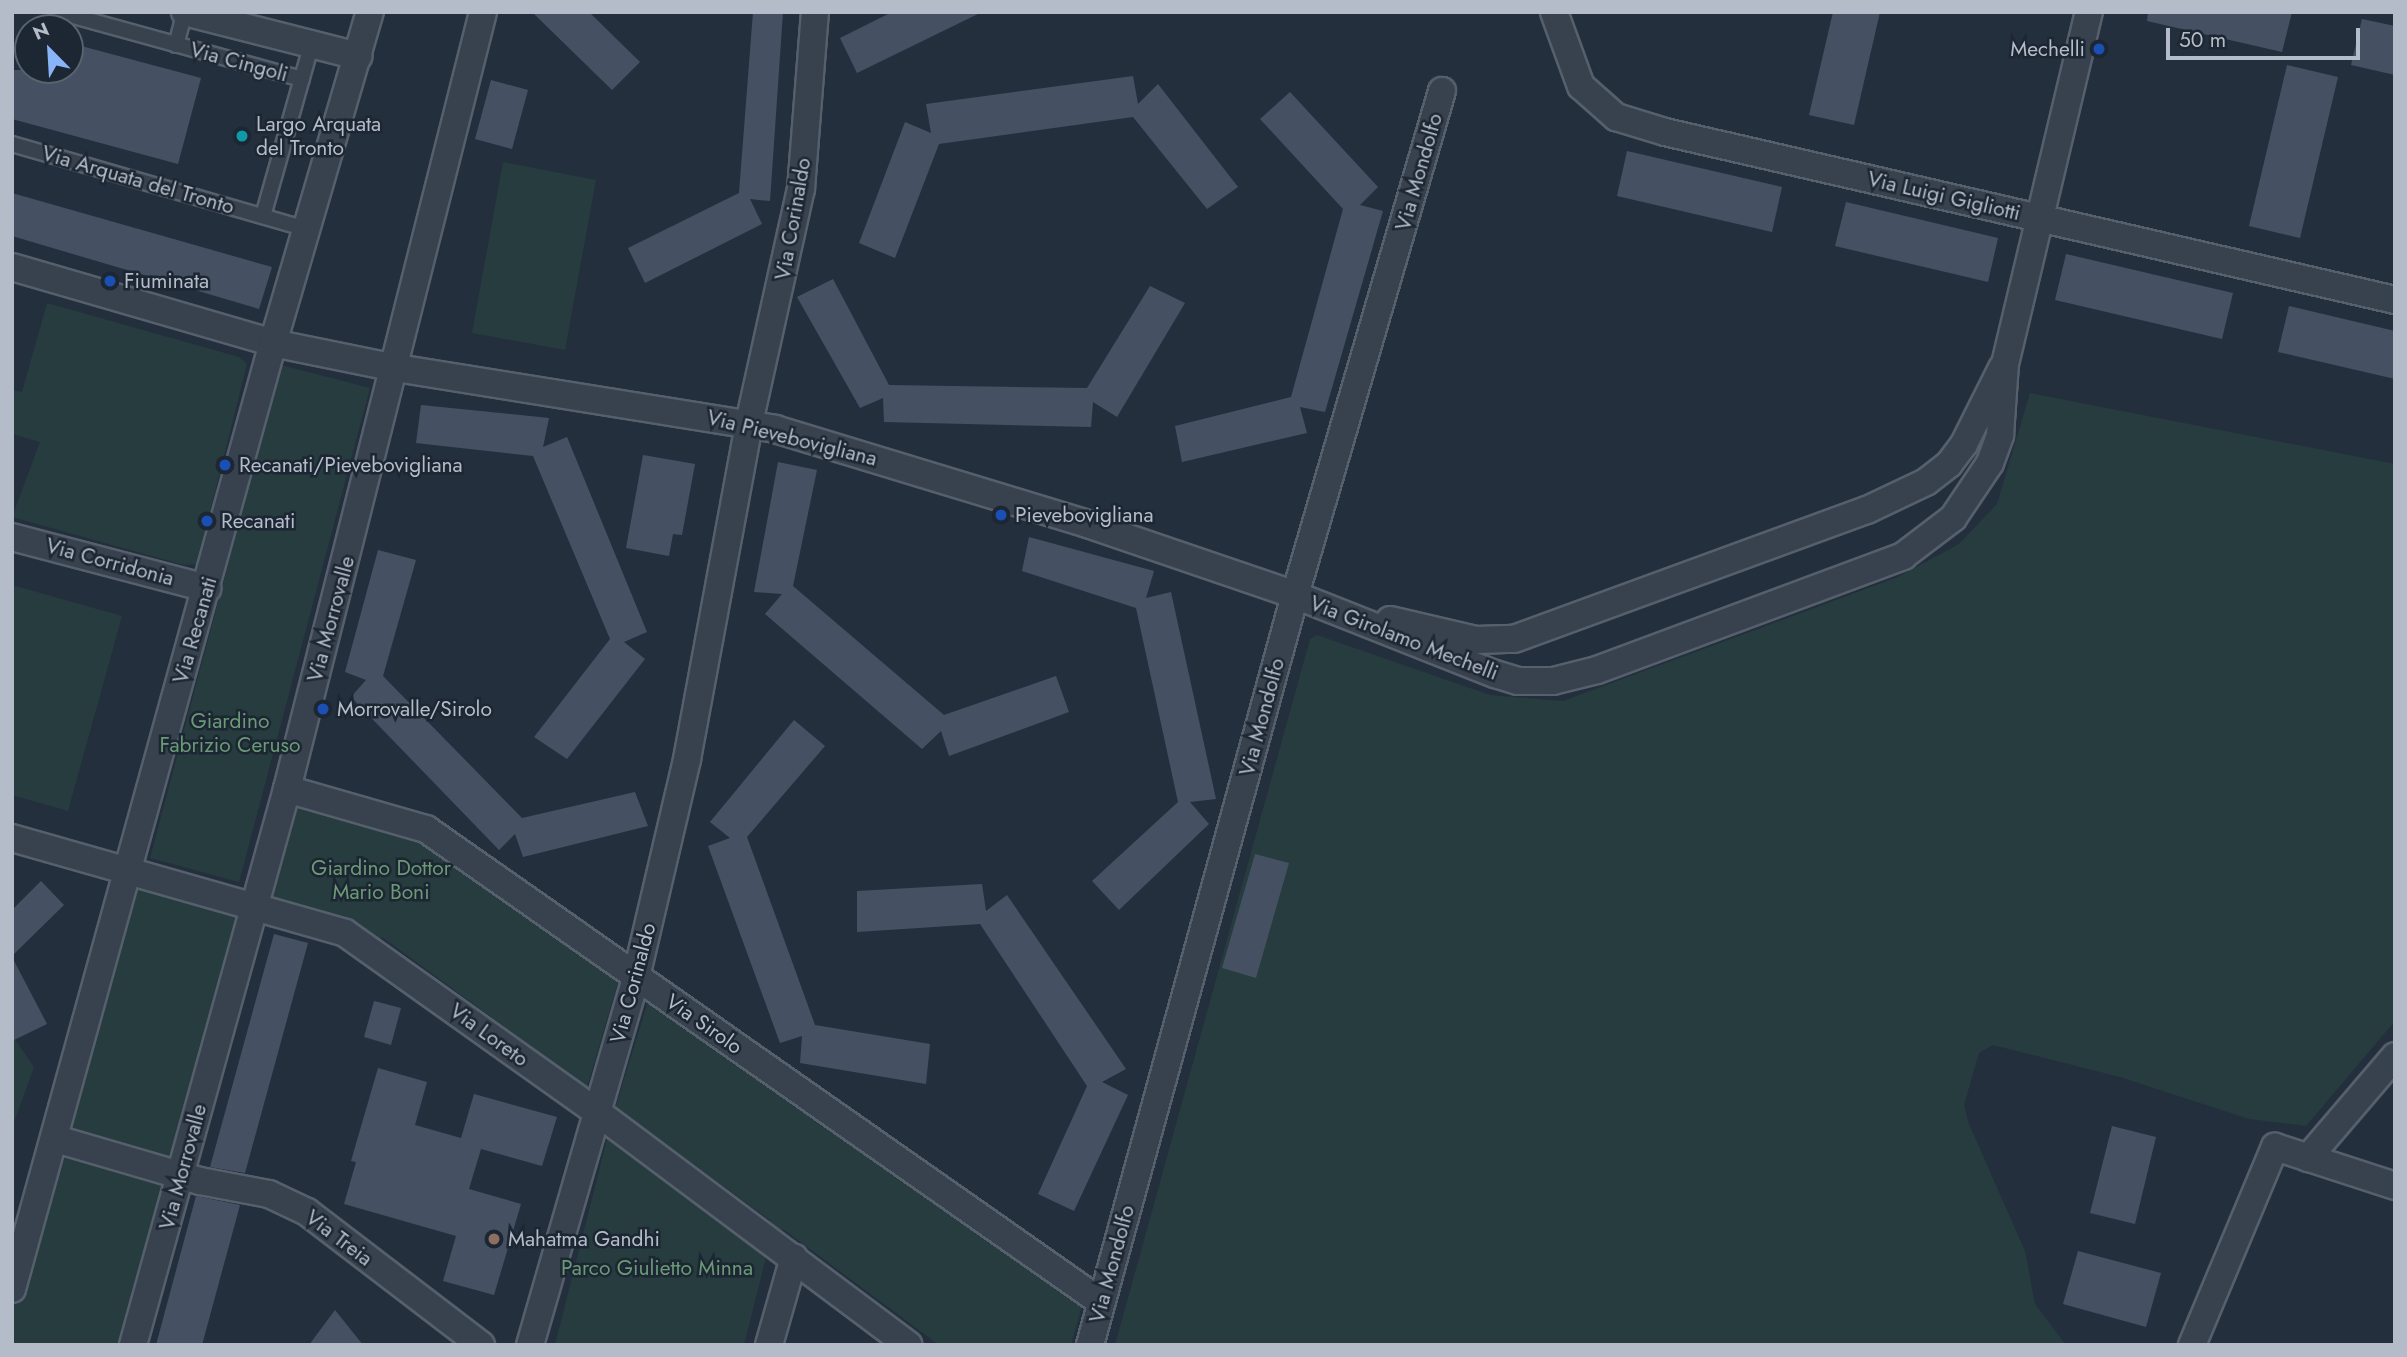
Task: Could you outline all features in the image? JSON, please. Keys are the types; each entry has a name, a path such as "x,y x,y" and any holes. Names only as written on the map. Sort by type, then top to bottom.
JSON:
{"street":[{"name":"Via Cingoli","path":"185,12 358,56"},
{"name":"Via Recanati","path":"12,1289 57,1139 273,343 370,12"},
{"name":"Via Morrovalle","path":"133,1345 287,789 396,368 483,12"},
{"name":"Via Corinaldo","path":"530,1345 636,977 687,759 749,423 801,189 815,12"},
{"name":"Via Luigi Gigliotti","path":"1554,12 1581,86 1616,117 2041,219 2395,300"},
{"name":"Via Girolamo Mechelli","path":"1295,595 1518,681 1553,681 1597,670 1919,547 1953,518 1990,463 2000,435 2005,364 2089,12"},
{"name":"Via Mondolfo","path":"1090,1345 1295,595 1443,91"},
{"name":"Via Pievebovigliana","path":"12,267 273,343 396,368 749,423 1087,524 1295,595"},
{"name":"Via Girolamo Mechelli","path":"1295,595 1476,640 1534,634 1867,510 1926,482 1964,444 2005,364"},
{"name":"Via Corridonia","path":"12,537 207,588"},
{"name":"Via Sirolo","path":"287,789 426,829 1101,1302"},
{"name":"Via Loreto","path":"12,838 345,933 597,1112 908,1345"},
{"path":"2308,1158 2395,1056"},
{"name":"Via Treia","path":"57,1139 181,1175 269,1194 307,1212 481,1345"},
{"path":"2192,1345 2275,1147 2395,1186"},
{"path":"769,1345 794,1257"}],"lane":[{"name":"Via Cingoli","path":"59,12 302,79"},
{"name":"Via Cingoli","path":"176,45 185,12"},
{"path":"307,229 263,216 311,46"},
{"name":"Via Arquata del Tronto","path":"12,144 263,216"}],"green space":[{"path":"503,162 596,180 565,350 472,333"},
{"path":"47,303 239,357 247,364 197,564 184,565 12,517 40,442 12,434 12,390 22,392"},
{"name":"Giardino Fabrizio Ceruso","path":"281,365 370,388 239,882 150,858"},
{"path":"2030,393 2395,464 2395,1021 2306,1126 2249,1119 2120,1077 1993,1045 1979,1053 1964,1105 1969,1124 2025,1251 2035,1304 2066,1345 1115,1345 1310,639 1317,635 1490,695 1563,701 1898,577 1959,544 1997,504"},
{"path":"12,585 122,616 68,811 12,795"},
{"name":"Giardino Dottor Mario Boni","path":"297,804 417,832 444,851 441,857 585,959 590,953 619,979 586,1091 560,1077 565,1071 382,937 376,943 269,899"},
{"path":"126,881 254,906 123,1345 12,1345 12,1305"},
{"path":"649,998 672,1011 668,1018 862,1153 867,1147 879,1155 875,1162 1047,1281 1052,1275 1083,1302 1071,1345 939,1345 783,1229 778,1235 766,1227 770,1220 645,1129 639,1135 614,1112"},
{"path":"12,1035 34,1067 12,1128"},
{"name":"Parco Giulietto Minna","path":"608,1135 618,1136 766,1257 744,1345 555,1345"}],"building":[{"path":"532,12 589,12 640,62 612,90"},
{"path":"753,12 783,12 770,201 750,199 762,224 645,283 628,248 739,193"},
{"path":"892,12 982,12 857,73 840,38"},
{"path":"1833,12 1880,12 1854,125 1809,115"},
{"path":"2148,12 2292,12 2282,52 2147,21"},
{"path":"2362,19 2395,26 2395,75 2351,65"},
{"path":"84,47 201,78 178,164 12,119 12,70 14,84 84,84"},
{"path":"2287,65 2338,77 2300,238 2249,226"},
{"path":"1133,76 1138,104 1158,84 1238,187 1207,209 1133,117 939,144 895,258 859,243 905,122 931,133 926,104"},
{"path":"491,80 528,90 512,149 475,139"},
{"path":"1290,92 1378,187 1360,205 1383,211 1325,412 1300,407 1307,433 1182,462 1175,426 1291,397 1343,209 1260,119"},
{"path":"1627,151 1782,187 1772,232 1617,196"},
{"path":"12,193 272,267 259,309 12,236"},
{"path":"1846,202 1998,238 1988,282 1835,246"},
{"path":"2066,254 2233,293 2222,339 2055,300"},
{"path":"833,279 889,385 1087,388 1150,286 1185,303 1117,417 1093,402 1091,427 884,422 883,398 860,408 797,297"},
{"path":"2289,306 2395,331 2395,379 2278,352"},
{"path":"421,405 549,418 543,447 567,437 647,632 624,642 645,659 567,759 534,737 610,639 533,456 416,443"},
{"path":"643,455 695,464 682,535 673,534 669,556 626,548"},
{"path":"778,462 817,470 793,586 944,715 1056,676 1069,712 949,756 941,731 922,749 765,614 782,594 754,592"},
{"path":"1029,537 1154,571 1146,598 1171,592 1216,799 1190,802 1209,824 1119,910 1092,881 1178,802 1136,608 1022,571"},
{"path":"378,550 416,560 383,676 522,818 635,792 648,826 523,857 515,834 499,850 351,697 366,680 345,672"},
{"path":"794,720 825,746 747,837 815,1025 930,1044 926,1084 800,1063 802,1036 780,1043 708,846 730,838 710,822"},
{"path":"1255,854 1289,863 1256,978 1222,968"},
{"path":"41,881 64,905 12,956 12,910"},
{"path":"982,884 986,911 1007,895 1126,1069 1102,1082 1128,1095 1074,1211 1038,1194 1087,1086 980,924 857,932 857,891"},
{"path":"274,934 308,943 245,1173 210,1167"},
{"path":"12,957 47,1024 12,1041"},
{"path":"374,1001 401,1008 391,1045 364,1037"},
{"path":"378,1068 427,1082 415,1125 461,1138 474,1094 557,1117 542,1166 481,1149 469,1189 521,1204 494,1295 443,1281 456,1236 344,1204 356,1162 351,1161"},
{"path":"2112,1126 2156,1137 2135,1224 2090,1213"},
{"path":"196,1196 240,1205 202,1345 156,1345"},
{"path":"2078,1251 2161,1273 2146,1327 2063,1304"},
{"path":"335,1310 363,1345 309,1345"}],"place":[{"name":"Mechelli","path":"2099,49"},
{"name":"Largo Arquata del Tronto","path":"242,136"},
{"name":"Fiuminata","path":"110,281"},
{"name":"Recanati/Pievebovigliana","path":"225,465"},
{"name":"Pievebovigliana","path":"1001,515"},
{"name":"Recanati","path":"207,521"},
{"name":"Morrovalle/Sirolo","path":"323,709"},
{"name":"Mahatma Gandhi","path":"494,1239"}]}
